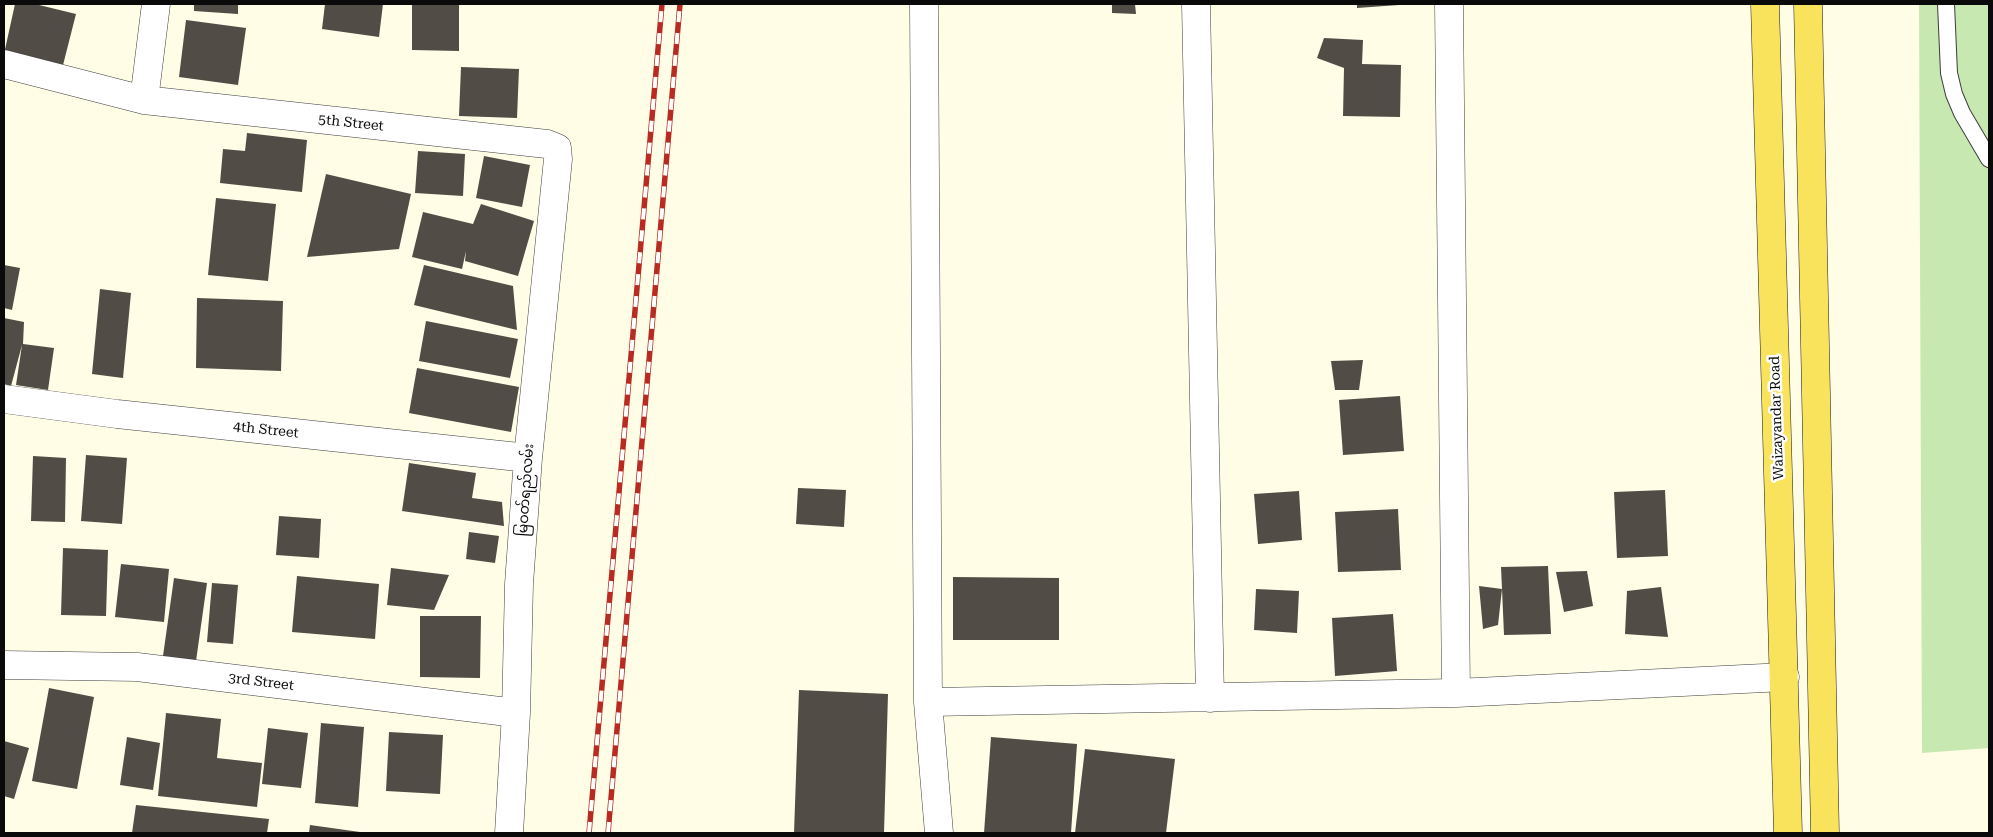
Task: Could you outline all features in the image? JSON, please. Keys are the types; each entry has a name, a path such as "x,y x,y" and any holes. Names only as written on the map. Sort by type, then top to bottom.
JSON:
{"main road":[{"name":"Waizayandar Road","path":"1765,4 1788,833"},
{"path":"1808,4 1825,833"}],"street":[{"path":"144,100 156,4"},
{"path":"924,4 928,702 939,833"},
{"path":"1196,4 1210,698"},
{"path":"1449,4 1456,693"},
{"name":"5th Street","path":"4,64 144,100 546,144 557,148"},
{"name":"မြဝတ်ရည်လမ်း","path":"509,833 516,713 519,584 528,458 558,159 557,148"},
{"name":"4th Street","path":"4,400 528,458"},
{"name":"3rd Street","path":"4,665 137,667 516,713"},
{"path":"928,702 1456,693 1785,677"}],"lane":[{"path":"1946,4 1949,74 1954,94 1962,113 1989,159"}],"green space":[{"path":"1919,4 1989,4 1989,748 1922,753"}],"building":[{"path":"15,4 35,4 76,14 62,69 4,54"},
{"path":"194,4 238,4 238,14 194,11"},
{"path":"325,4 383,4 379,37 322,29"},
{"path":"412,4 459,4 459,51 412,50"},
{"path":"1112,4 1135,4 1136,14 1112,13"},
{"path":"1357,4 1398,4 1399,5 1357,8"},
{"path":"186,20 246,28 238,85 179,77"},
{"path":"1324,38 1363,40 1362,64 1401,65 1400,117 1343,116 1344,68 1317,58"},
{"path":"461,67 519,69 517,118 459,116"},
{"path":"247,133 307,140 302,192 220,183 223,149 245,151"},
{"path":"418,151 465,154 463,196 415,193"},
{"path":"484,156 530,165 522,207 476,198"},
{"path":"326,174 411,194 399,249 307,257"},
{"path":"216,198 276,204 268,281 208,275"},
{"path":"481,204 534,221 518,276 465,261 466,251 462,269 412,257 423,212 473,224"},
{"path":"4,265 20,268 12,310 4,308"},
{"path":"424,265 513,286 517,330 414,305"},
{"path":"100,289 131,293 123,378 92,374"},
{"path":"197,298 283,301 281,371 196,368"},
{"path":"4,318 24,322 23,344 54,348 48,390 16,385 22,345 11,386 4,384"},
{"path":"426,321 518,339 510,378 419,361"},
{"path":"1363,360 1359,390 1335,390 1331,361"},
{"path":"417,368 519,387 511,432 409,413"},
{"path":"1400,396 1404,451 1343,455 1339,400"},
{"path":"86,455 127,458 122,524 81,521"},
{"path":"33,456 66,458 65,522 31,521"},
{"path":"409,463 476,473 472,498 502,502 504,526 402,511"},
{"path":"798,488 846,490 844,527 796,524"},
{"path":"1665,490 1668,556 1617,558 1614,492"},
{"path":"1299,491 1302,540 1258,544 1254,494"},
{"path":"1398,509 1401,570 1338,572 1335,512"},
{"path":"279,516 321,519 319,558 276,555"},
{"path":"469,532 499,536 495,563 466,559"},
{"path":"63,548 108,550 106,616 61,615"},
{"path":"121,564 169,569 164,622 115,617"},
{"path":"1548,566 1551,634 1504,635 1501,567"},
{"path":"391,568 449,575 434,610 387,605"},
{"path":"1587,571 1593,606 1564,612 1556,572"},
{"path":"297,576 379,584 375,639 292,632"},
{"path":"953,577 1059,578 1059,640 953,640"},
{"path":"174,578 207,583 196,661 163,656"},
{"path":"212,583 238,585 233,644 207,642"},
{"path":"1479,586 1502,589 1498,625 1483,629"},
{"path":"1661,587 1668,637 1625,634 1627,591"},
{"path":"1256,589 1299,591 1297,633 1254,630"},
{"path":"1393,614 1397,671 1335,676 1332,618"},
{"path":"420,616 481,616 480,678 420,677"},
{"path":"49,688 94,697 77,789 32,781"},
{"path":"799,690 888,694 884,833 794,833"},
{"path":"166,713 221,719 217,758 262,763 257,807 158,796"},
{"path":"321,723 364,727 358,807 315,803"},
{"path":"268,728 308,733 301,788 262,784"},
{"path":"389,732 443,735 440,794 386,791"},
{"path":"127,737 160,743 153,790 120,785"},
{"path":"991,737 1077,744 1071,833 984,833"},
{"path":"4,741 29,748 14,799 4,796"},
{"path":"1085,749 1175,759 1166,833 1075,833"},
{"path":"136,805 269,819 267,833 132,833"},
{"path":"310,825 360,832 360,833 309,833"}],"railway":[{"path":"589,833 662,4"},
{"path":"608,833 680,4"}]}
